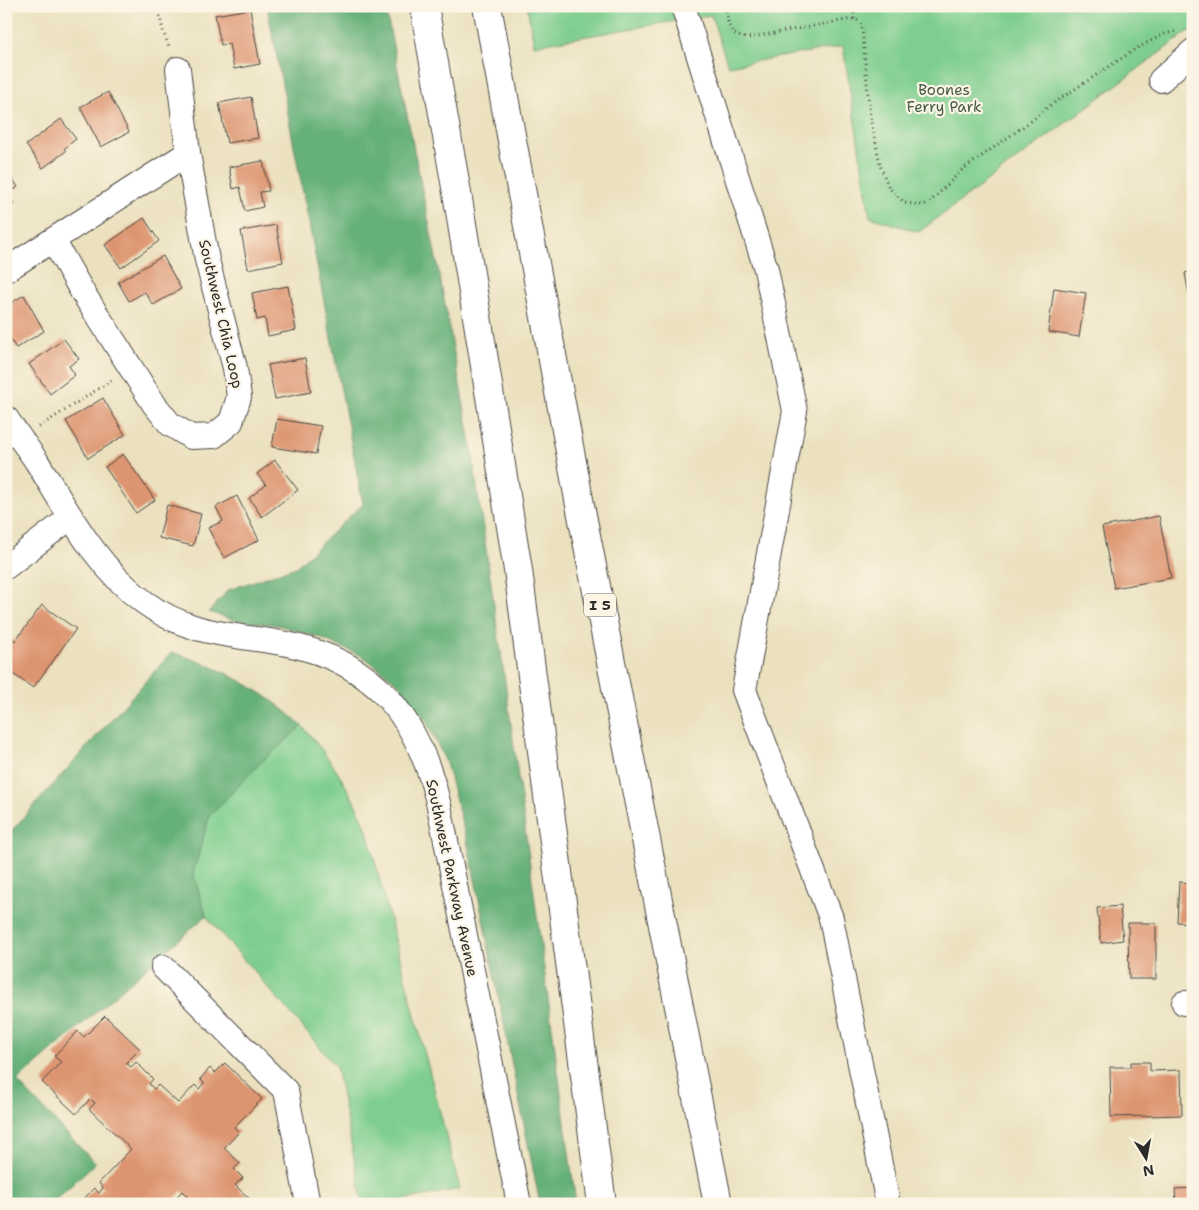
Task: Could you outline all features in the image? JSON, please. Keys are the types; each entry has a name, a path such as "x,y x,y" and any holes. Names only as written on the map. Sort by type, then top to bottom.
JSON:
{"highway":[{"path":"424,6 518,570 602,1204"},
{"name":"I 5","path":"487,6 577,486 718,1204"}],"street":[{"path":"683,6 766,269 795,411 744,690 830,918 888,1204"},
{"path":"1162,80 1187,42"},
{"name":"Southwest Chia Loop","path":"53,240 83,293 154,404 170,424 192,438 214,436 231,422 239,397 235,368 208,260 188,153 178,68"},
{"path":"6,270 188,153"},
{"name":"Southwest Parkway Avenue","path":"6,418 97,555 124,585 144,602 192,627 222,635 287,644 335,658 368,679 385,694 405,720 424,755 433,780 519,1204"},
{"path":"6,567 71,517"},
{"path":"163,967 286,1091 308,1204"}],"path":[{"path":"158,6 163,31 178,68"},
{"path":"726,6 729,26 734,34 747,38 756,38 854,19 859,21 862,27 870,117 881,168 889,188 905,203 923,205 929,203 962,170 1048,107 1137,48 1166,33 1187,42"},
{"path":"854,6 854,19"},
{"path":"21,439 131,367"}],"green space":[{"path":"267,6 385,6 470,438 576,1204 540,1204 468,845 445,760 426,721 399,684 364,657 321,638 278,625 234,620 209,612 228,590 296,567 363,504"},
{"name":"Boones Ferry Park","path":"527,6 1193,6 1193,28 919,232 870,217 843,46 728,66 711,15 534,45"},
{"path":"172,652 208,665 242,681 288,713 302,726 260,763 209,817 193,873 206,916 17,1081 95,1163 51,1204 6,1204 6,837"},
{"path":"302,726 322,750 338,774 366,827 460,1189 382,1204 363,1204 336,1066 206,916 193,873 209,817 260,763"}],"building":[{"path":"250,9 260,64 234,69 229,44 221,45 215,15"},
{"path":"108,92 129,132 101,147 80,107"},
{"path":"251,97 258,138 227,143 219,103"},
{"path":"61,119 76,139 64,149 66,151 43,168 26,145"},
{"path":"263,161 269,191 260,192 263,207 245,211 240,187 233,189 229,167"},
{"path":"6,169 18,187 8,194 14,204 6,210"},
{"path":"144,218 159,241 121,268 105,245"},
{"path":"276,225 283,262 248,269 241,231"},
{"path":"163,256 181,289 153,305 145,292 129,301 118,282"},
{"path":"1193,271 1193,311 1192,311 1185,273"},
{"path":"288,286 296,330 268,336 265,318 257,320 252,293"},
{"path":"1054,288 1086,293 1079,337 1048,332"},
{"path":"24,295 44,331 16,348 6,333 6,306"},
{"path":"64,339 79,359 69,366 75,375 50,394 29,364"},
{"path":"305,358 311,392 275,399 268,365"},
{"path":"103,398 125,435 88,458 66,421"},
{"path":"277,419 321,426 316,454 272,447"},
{"path":"123,454 155,500 136,513 105,467"},
{"path":"275,460 298,490 262,517 249,498 266,485 257,474"},
{"path":"237,496 259,540 224,558 208,528 223,521 216,507"},
{"path":"167,505 201,514 193,546 159,538"},
{"path":"1159,516 1171,578 1114,588 1102,527"},
{"path":"42,605 76,629 33,688 6,669 6,647 13,639 15,641"},
{"path":"1179,882 1193,883 1193,923 1177,922"},
{"path":"1120,906 1123,940 1101,943 1097,908"},
{"path":"1128,923 1156,923 1156,979 1129,979"},
{"path":"105,1016 140,1049 126,1063 131,1067 136,1062 153,1079 149,1084 154,1089 158,1085 178,1103 195,1085 199,1089 204,1083 200,1079 210,1068 215,1073 225,1063 262,1099 234,1127 239,1132 224,1148 240,1163 234,1169 243,1178 235,1185 255,1204 195,1204 182,1191 170,1204 79,1204 94,1188 99,1193 103,1188 99,1183 131,1149 89,1109 95,1103 90,1099 76,1114 42,1082 61,1062 54,1056 78,1031 84,1037"},
{"path":"1131,1062 1150,1062 1150,1071 1181,1070 1182,1115 1111,1117 1110,1067 1131,1067"},
{"path":"1193,1188 1193,1204 1176,1204 1175,1189"}]}
